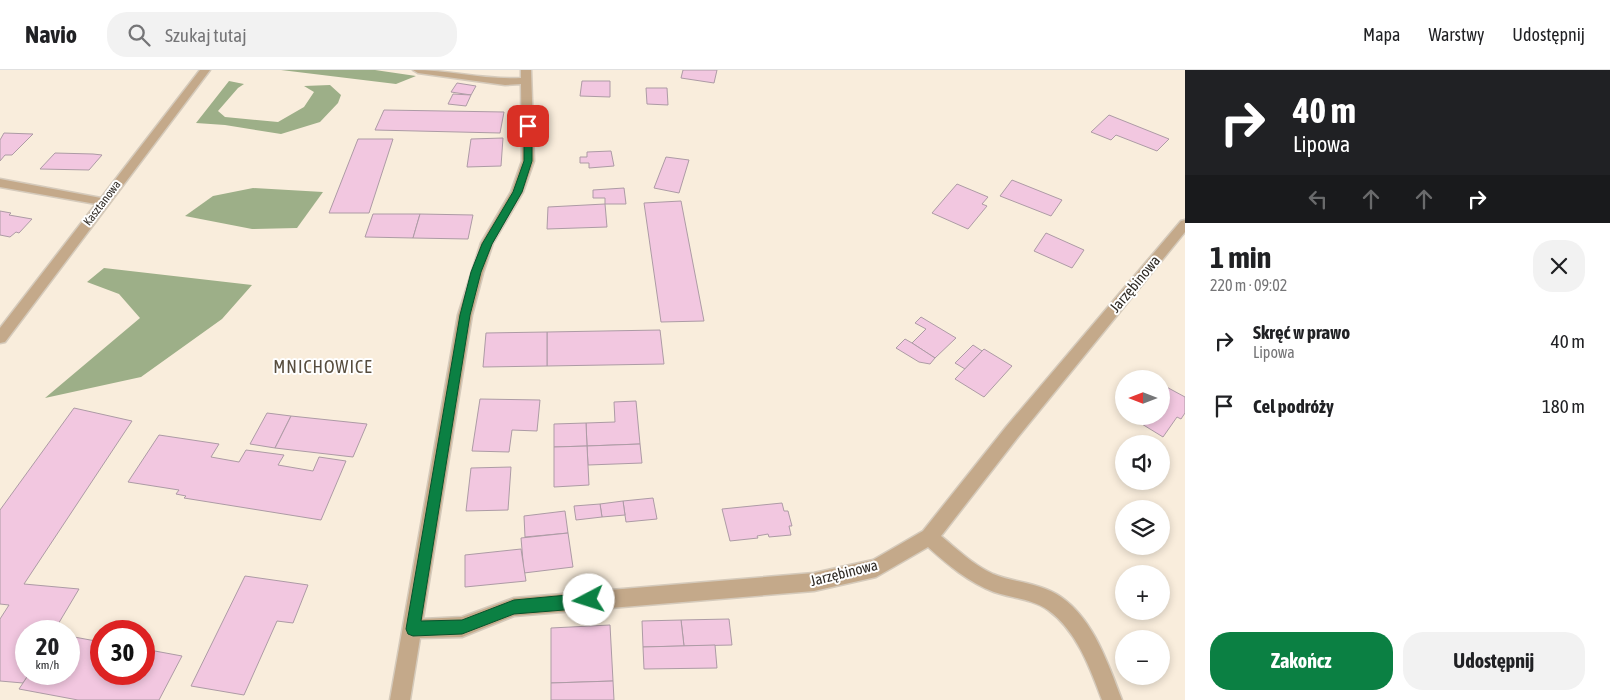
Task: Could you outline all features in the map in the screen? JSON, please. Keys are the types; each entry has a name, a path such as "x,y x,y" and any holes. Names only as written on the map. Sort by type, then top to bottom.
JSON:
{"street":[{"name":"Kasztanowa","path":"0,338 205,70"},
{"path":"400,700 465,315 476,272 487,244 517,192 528,161 526,76 505,82 418,70"},
{"path":"0,184 103,202"},
{"name":"Jarzębinowa","path":"413,629 462,627 514,607 814,582 876,568 929,537 1012,432 1185,224"},
{"path":"929,537 954,558 992,583 1053,602 1079,628 1098,663 1112,700"}],"green space":[{"path":"281,70 375,70 416,76 396,84"},
{"path":"229,81 244,84 238,88 218,111 225,117 278,122 304,107 314,92 304,86 330,85 341,95 338,103 320,122 281,134 225,125 196,123"},
{"path":"253,188 323,192 297,228 252,229 185,216 213,196"},
{"path":"104,268 252,285 222,319 141,377 45,398 140,318 119,294 87,282"}],"building":[{"path":"683,70 717,70 714,83 681,78"},
{"path":"582,81 610,81 610,97 580,96"},
{"path":"457,83 476,86 471,95 451,92"},
{"path":"646,88 667,88 668,105 647,104"},
{"path":"453,94 471,95 466,106 448,104"},
{"path":"384,110 504,112 500,133 375,130"},
{"path":"1109,115 1169,139 1157,151 1116,135 1111,140 1091,132"},
{"path":"4,133 33,134 12,155 5,155 0,161 0,140"},
{"path":"503,138 501,166 467,167 471,139"},
{"path":"358,139 393,139 369,213 329,213"},
{"path":"611,151 614,166 589,168 589,163 580,163 580,157 587,157 587,152"},
{"path":"55,153 102,155 89,170 40,169"},
{"path":"666,157 689,160 679,193 654,188"},
{"path":"1012,180 1062,200 1051,216 1000,196"},
{"path":"957,184 988,197 982,204 987,206 968,229 932,213"},
{"path":"624,188 626,204 605,204 605,198 593,198 593,190"},
{"path":"681,201 704,321 661,322 644,203"},
{"path":"605,204 607,227 547,229 548,207"},
{"path":"0,211 11,213 9,215 32,219 19,233 16,232 10,237 0,235"},
{"path":"373,214 420,214 413,238 365,237"},
{"path":"420,214 473,215 468,239 413,238"},
{"path":"1046,233 1084,250 1072,268 1034,251"},
{"path":"921,317 956,338 935,358 912,343 926,329 915,323"},
{"path":"660,330 664,364 547,366 547,332"},
{"path":"547,332 547,366 483,367 486,333"},
{"path":"905,339 935,358 930,364 919,362 896,348"},
{"path":"973,345 982,351 965,369 955,363"},
{"path":"984,349 1012,366 984,397 955,379"},
{"path":"1170,389 1185,397 1185,413 1181,419 1177,417 1164,435 1160,435 1144,425 1170,425"},
{"path":"480,399 540,400 537,431 512,430 509,452 472,451"},
{"path":"636,401 640,444 587,446 586,423 615,422 614,402"},
{"path":"74,408 132,421 24,584 79,589 61,620 15,620 15,682 0,681 0,619 9,605 0,604 0,510"},
{"path":"267,413 291,416 275,448 250,444"},
{"path":"291,416 367,424 353,457 275,448"},
{"path":"586,423 587,446 554,447 554,424"},
{"path":"159,435 219,444 211,457 239,462 246,450 284,455 278,465 313,471 319,457 346,461 321,520 184,498 186,496 176,494 179,490 128,482"},
{"path":"640,444 642,463 588,465 587,446"},
{"path":"587,446 589,485 554,487 554,447"},
{"path":"511,467 508,510 466,511 471,468"},
{"path":"653,498 657,519 626,522 623,501"},
{"path":"623,501 625,515 602,517 600,504"},
{"path":"782,503 784,511 788,511 792,526 789,526 791,535 769,537 768,534 757,536 758,538 730,541 722,509"},
{"path":"600,504 602,517 576,520 574,506"},
{"path":"565,511 568,533 525,537 524,516"},
{"path":"568,533 573,567 524,573 521,538"},
{"path":"521,549 526,581 465,587 465,555"},
{"path":"245,576 308,585 293,623 277,621 244,695 191,686"},
{"path":"729,619 732,645 684,646 681,620"},
{"path":"681,620 684,646 643,647 642,621"},
{"path":"610,625 613,681 551,683 551,628"},
{"path":"80,638 90,640 90,685 155,685 155,651 182,656 159,700 78,700 19,689 22,685 80,685"},
{"path":"715,645 717,668 644,669 643,647"},
{"path":"613,681 614,700 551,700 551,683"}],"district":[{"name":"MNICHOWICE","path":"323,367"}],"route":[{"path":"528,126 528,161 517,192 487,244 476,272 465,315 413,629 462,627 514,607 589,600"}]}
